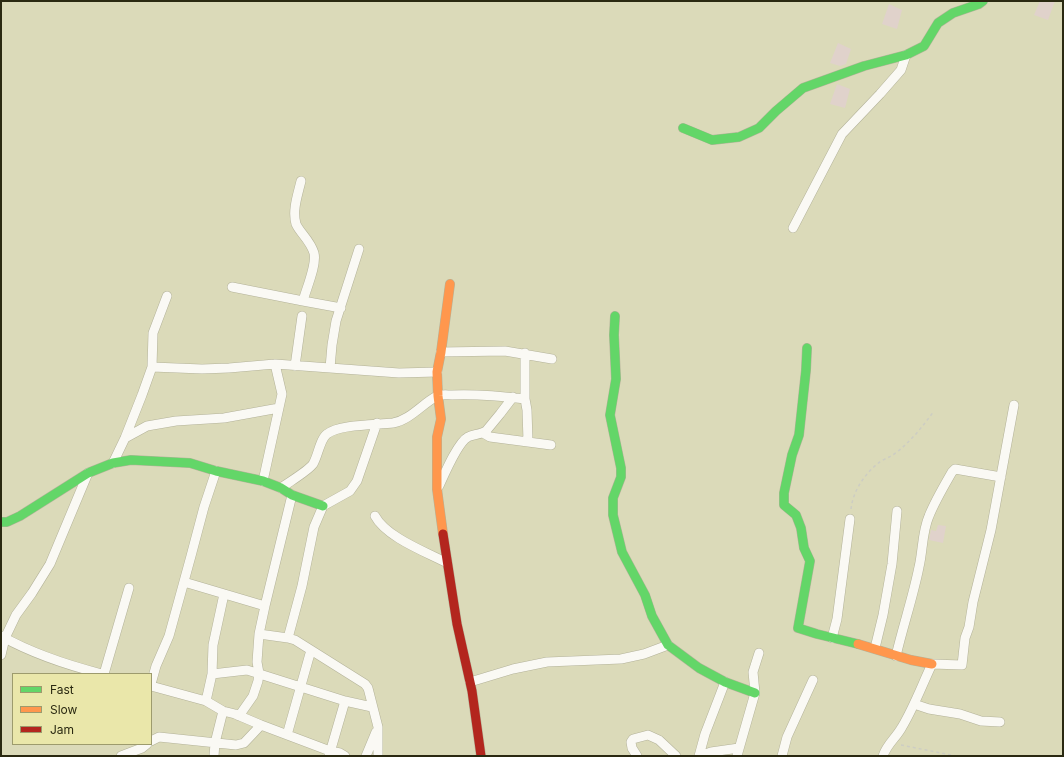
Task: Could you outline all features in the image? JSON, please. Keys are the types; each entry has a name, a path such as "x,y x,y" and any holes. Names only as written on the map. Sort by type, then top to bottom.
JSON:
{"street":[{"path":"683,128 712,140 738,137 759,128 803,88 864,66 906,55 924,46 938,23 953,13 979,4 982,1"},
{"path":"793,228 842,134 901,70 906,55"},
{"path":"301,181 296,199 296,224 309,240 314,254 314,264 302,301"},
{"path":"330,368 336,321 359,249"},
{"path":"450,284 437,372 441,419 437,436 437,489 457,624 470,682 482,756"},
{"path":"232,287 341,308"},
{"path":"113,463 125,438 152,367 153,333 167,296"},
{"path":"295,366 302,316"},
{"path":"615,316 614,335 616,379 610,415 616,438 621,472 621,477 613,498 613,515 622,552 644,595 652,616 668,645 699,668 725,682 755,693"},
{"path":"807,348 799,435 792,455 784,493 784,505 796,515 801,528 804,548 810,561 798,628 811,633 875,648 918,663 962,665 964,638 969,627 973,602 991,530 1014,405"},
{"path":"441,352 506,351 525,353 552,359"},
{"path":"525,353 525,399 527,410 528,441"},
{"path":"152,367 202,369 275,364 399,373 437,372"},
{"path":"263,480 282,394 275,364"},
{"path":"281,488 312,465 325,434 329,432 342,428 377,423 394,423 408,417 438,396 484,394 525,399"},
{"path":"437,489 464,440 467,437 483,433 513,397"},
{"path":"125,438 147,426 176,421 224,418 279,408"},
{"path":"288,638 302,586 314,527 323,506 350,491 357,481 377,423"},
{"path":"483,433 490,437 551,444"},
{"path":"1,522 7,522 20,516 88,474 113,463 131,460 190,463 216,471 263,480 292,495 323,506"},
{"path":"896,656 913,594 922,552 924,534 929,516 952,472 955,469 1001,477"},
{"path":"152,681 156,666 169,636 204,507 216,471"},
{"path":"1,655 3,637 50,564 88,474"},
{"path":"239,716 253,696 258,682 259,673 256,662 259,634 292,495"},
{"path":"875,648 892,564 897,510"},
{"path":"375,516 379,523 389,532 447,563"},
{"path":"832,638 837,619 850,519"},
{"path":"184,582 265,606"},
{"path":"103,673 129,588"},
{"path":"206,701 212,674 214,645 224,594"},
{"path":"259,634 294,640 365,684 369,692 378,727 378,756"},
{"path":"3,637 47,657 99,673"},
{"path":"470,682 513,669 547,662 621,660 644,654 668,645"},
{"path":"287,735 311,650"},
{"path":"699,756 711,752 738,752 755,693 753,672 759,653"},
{"path":"883,756 889,742 898,732 914,704 932,664"},
{"path":"212,674 247,670 301,688 372,707"},
{"path":"782,756 787,738 813,680"},
{"path":"699,756 705,734 725,682"},
{"path":"152,685 206,701 223,711 287,735 329,753 340,753 345,756"},
{"path":"329,753 345,701"},
{"path":"914,704 929,709 960,714 981,721 1000,722"},
{"path":"214,756 215,743 223,711"},
{"path":"152,740 159,737 236,745 244,743 261,725"},
{"path":"366,756 378,727"},
{"path":"637,756 632,748 632,739 648,735 659,740 676,756"},
{"path":"121,756 142,748 146,745"}],"path":[{"path":"850,519 851,505 858,487 867,473 880,462 896,453 908,442 919,431 934,411"},
{"path":"889,742 956,756"}],"building":[{"path":"1040,1 1055,1 1048,20 1034,15"},
{"path":"889,4 902,10 897,29 882,24"},
{"path":"838,43 851,49 846,64 840,66 830,63"},
{"path":"837,84 850,89 845,108 830,104"},
{"path":"938,525 946,526 943,543 929,540 931,530 936,531"}],"traffic: fast":[{"path":"683,128 712,140 739,137 759,128 803,88 864,66 906,55 924,46 938,23 953,13 979,4 983,1"},
{"path":"615,316 614,335 616,379 610,415 621,468 621,477 613,498 613,515 622,552 645,595 652,616 668,645 699,668 725,682 755,693"},
{"path":"807,348 799,435 792,455 784,493 784,505 796,515 801,528 804,548 810,561 798,628 858,644"},
{"path":"1,522 7,522 20,516 88,473 113,463 131,460 190,463 216,471 263,481 281,488 292,495 323,506"}],"traffic: slow":[{"path":"443,534 437,489 437,437 441,419 437,372 450,284"},
{"path":"858,644 911,660 932,664"}],"traffic: jam":[{"path":"443,534 457,624 472,691 481,756"}]}
